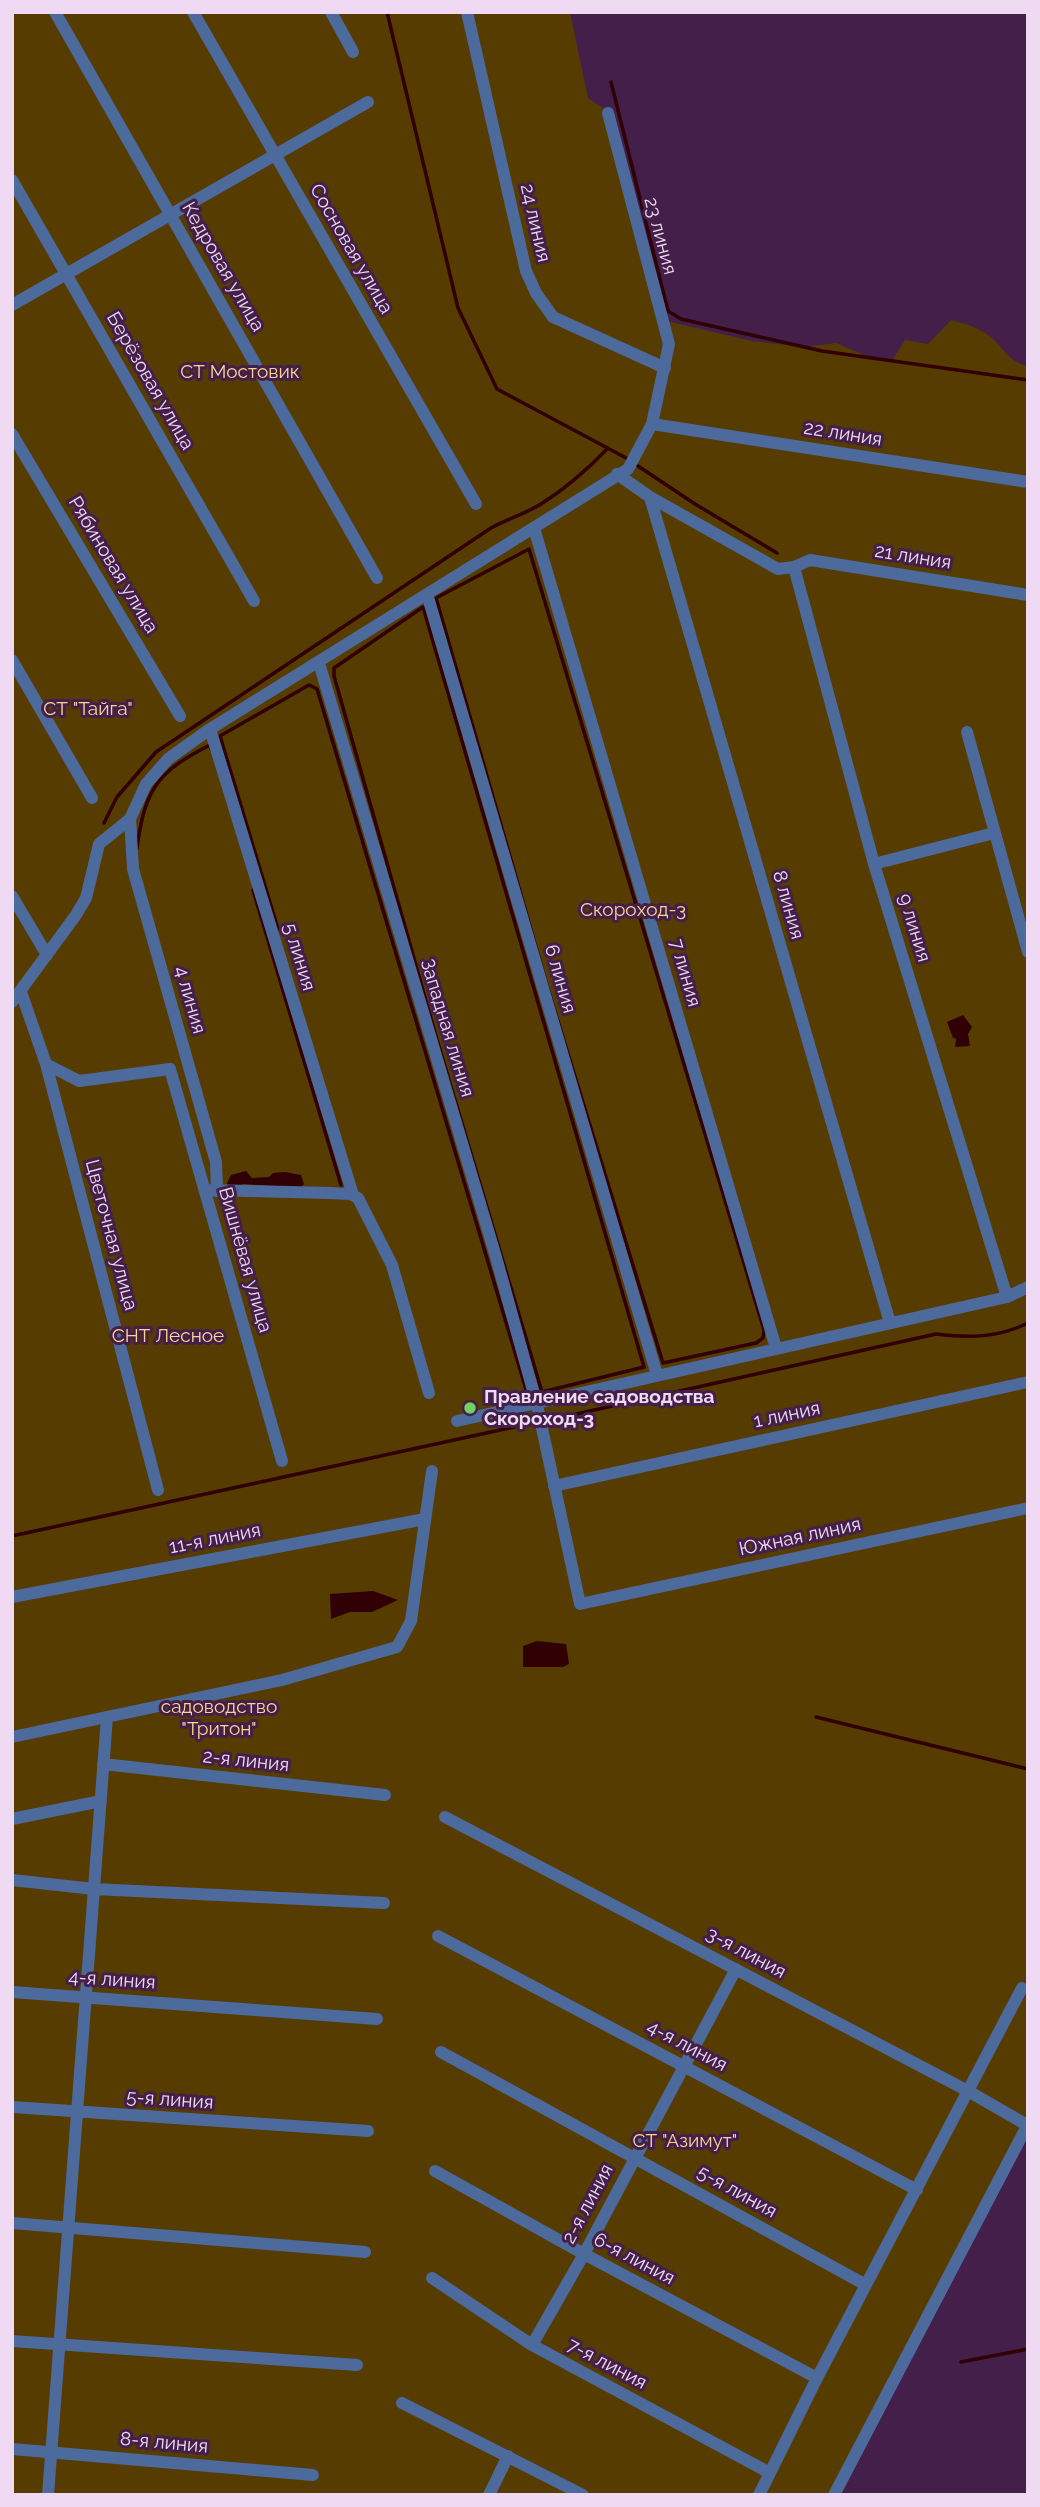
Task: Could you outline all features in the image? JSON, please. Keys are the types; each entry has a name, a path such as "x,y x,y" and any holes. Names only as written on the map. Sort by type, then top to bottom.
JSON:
{"street":[{"name":"Кедровая улица","path":"55,12 377,578"},
{"name":"Сосновая улица","path":"193,12 477,504"},
{"path":"331,12 353,52"},
{"name":"24 линия","path":"467,12 526,271 537,293 553,317 665,368"},
{"path":"12,305 368,102"},
{"name":"23 линия","path":"130,819 146,784 168,760 210,729 628,469 652,424 668,344 608,113"},
{"name":"Берёзовая улица","path":"12,180 254,601"},
{"name":"22 линия","path":"652,424 1028,482"},
{"name":"Рябиновая улица","path":"12,434 180,716"},
{"name":"21 линия","path":"617,474 650,497 778,569 794,567 810,560 1028,595"},
{"name":"8 линия","path":"650,497 890,1323"},
{"name":"7 линия","path":"534,528 776,1348"},
{"name":"9 линия","path":"794,567 874,864 1007,1297"},
{"name":"6 линия","path":"428,594 657,1375"},
{"path":"12,660 92,798"},
{"name":"Западная линия","path":"319,663 496,1257 539,1416 580,1604"},
{"name":"5 линия","path":"210,729 353,1195 358,1198 392,1265 429,1393"},
{"path":"967,732 1028,952"},
{"path":"16,997 86,898 99,844 130,819"},
{"name":"4 линия","path":"130,819 133,869 216,1162 210,1189"},
{"path":"874,864 994,833"},
{"path":"12,896 47,955"},
{"name":"Цветочная улица","path":"16,997 46,1063 158,1490"},
{"name":"Вишнёвая улица","path":"46,1063 79,1081 170,1069 210,1189 282,1461"},
{"path":"210,1189 353,1195"},
{"path":"457,1421 539,1416 657,1375 1007,1297 1028,1287"},
{"name":"1 линия","path":"554,1486 1028,1382"},
{"path":"12,1737 282,1681 397,1647 411,1621 432,1471"},
{"name":"Южная линия","path":"580,1604 1028,1508"},
{"name":"11-я линия","path":"12,1597 425,1519"},
{"path":"48,2495 107,1717"},
{"name":"2-я линия","path":"103,1764 385,1796"},
{"path":"12,1819 101,1801"},
{"name":"3-я линия","path":"445,1817 1028,2125"},
{"path":"12,1880 94,1889 384,1903"},
{"name":"4-я линия","path":"439,1937 917,2190"},
{"name":"2-я линия","path":"532,2345 584,2254 736,1969"},
{"path":"759,2495 817,2378 1022,1988"},
{"name":"4-я линия","path":"12,1992 377,2019"},
{"name":"5-я линия","path":"441,2052 866,2285"},
{"name":"5-я линия","path":"12,2108 368,2131"},
{"path":"834,2495 1028,2125"},
{"name":"6-я линия","path":"435,2171 817,2378"},
{"path":"12,2223 365,2252"},
{"name":"7-я линия","path":"432,2278 532,2345 770,2473"},
{"path":"12,2341 357,2365"},
{"path":"402,2403 583,2495"},
{"name":"8-я линия","path":"12,2449 313,2475"},
{"path":"489,2495 508,2456"}],"green space":[{"path":"12,12 570,12 588,98 603,108 658,319 752,341 803,347 836,343 871,358 892,361 905,340 928,344 951,320 983,332 1012,359 1028,366 1028,2124 834,2495 12,2495"}],"shaded area":[{"path":"963,1015 972,1027 968,1034 970,1046 955,1047 956,1039 953,1038 947,1022"},
{"path":"246,1171 252,1178 285,1172 301,1175 304,1184 301,1188 243,1184 234,1188 228,1187 231,1175"},
{"path":"373,1591 398,1600 372,1612 350,1612 331,1619 330,1594"},
{"path":"537,1641 566,1644 569,1664 563,1667 523,1667 523,1646"}],"waterway":[{"path":"387,12 458,308 497,389 628,459"},
{"path":"611,82 668,311 681,319 822,351 1028,380"},
{"path":"104,823 117,797 156,752 491,528 550,498 608,448"},
{"path":"638,466 777,553"},
{"path":"529,549 764,1330 763,1338 756,1343 663,1363 546,982 436,598 529,549"},
{"path":"423,607 644,1367 542,1392 436,1036 334,676 334,668 423,607"},
{"path":"278,929 220,736 309,685 317,689 528,1396"},
{"path":"137,848 144,811 157,784 177,764 210,745 211,749"},
{"path":"253,890 341,1185"},
{"path":"545,1421 936,1334 983,1336 1006,1332 1028,1323"},
{"path":"12,1536 537,1422"},
{"path":"816,1717 1028,1769"},
{"path":"961,2362 1028,2349"}],"place":[{"name":"Правление садоводства Скороход-3","path":"470,1408"}],"park label":[{"name":"СТ Мостовик","path":"240,372"},
{"name":"СТ \"Тайга\"","path":"88,709"},
{"name":"Скороход-3","path":"633,910"},
{"name":"СНТ Лесное","path":"168,1336"},
{"name":"садоводство \"Тритон\"","path":"219,1718"},
{"name":"СТ \"Азимут\"","path":"685,2141"}]}
